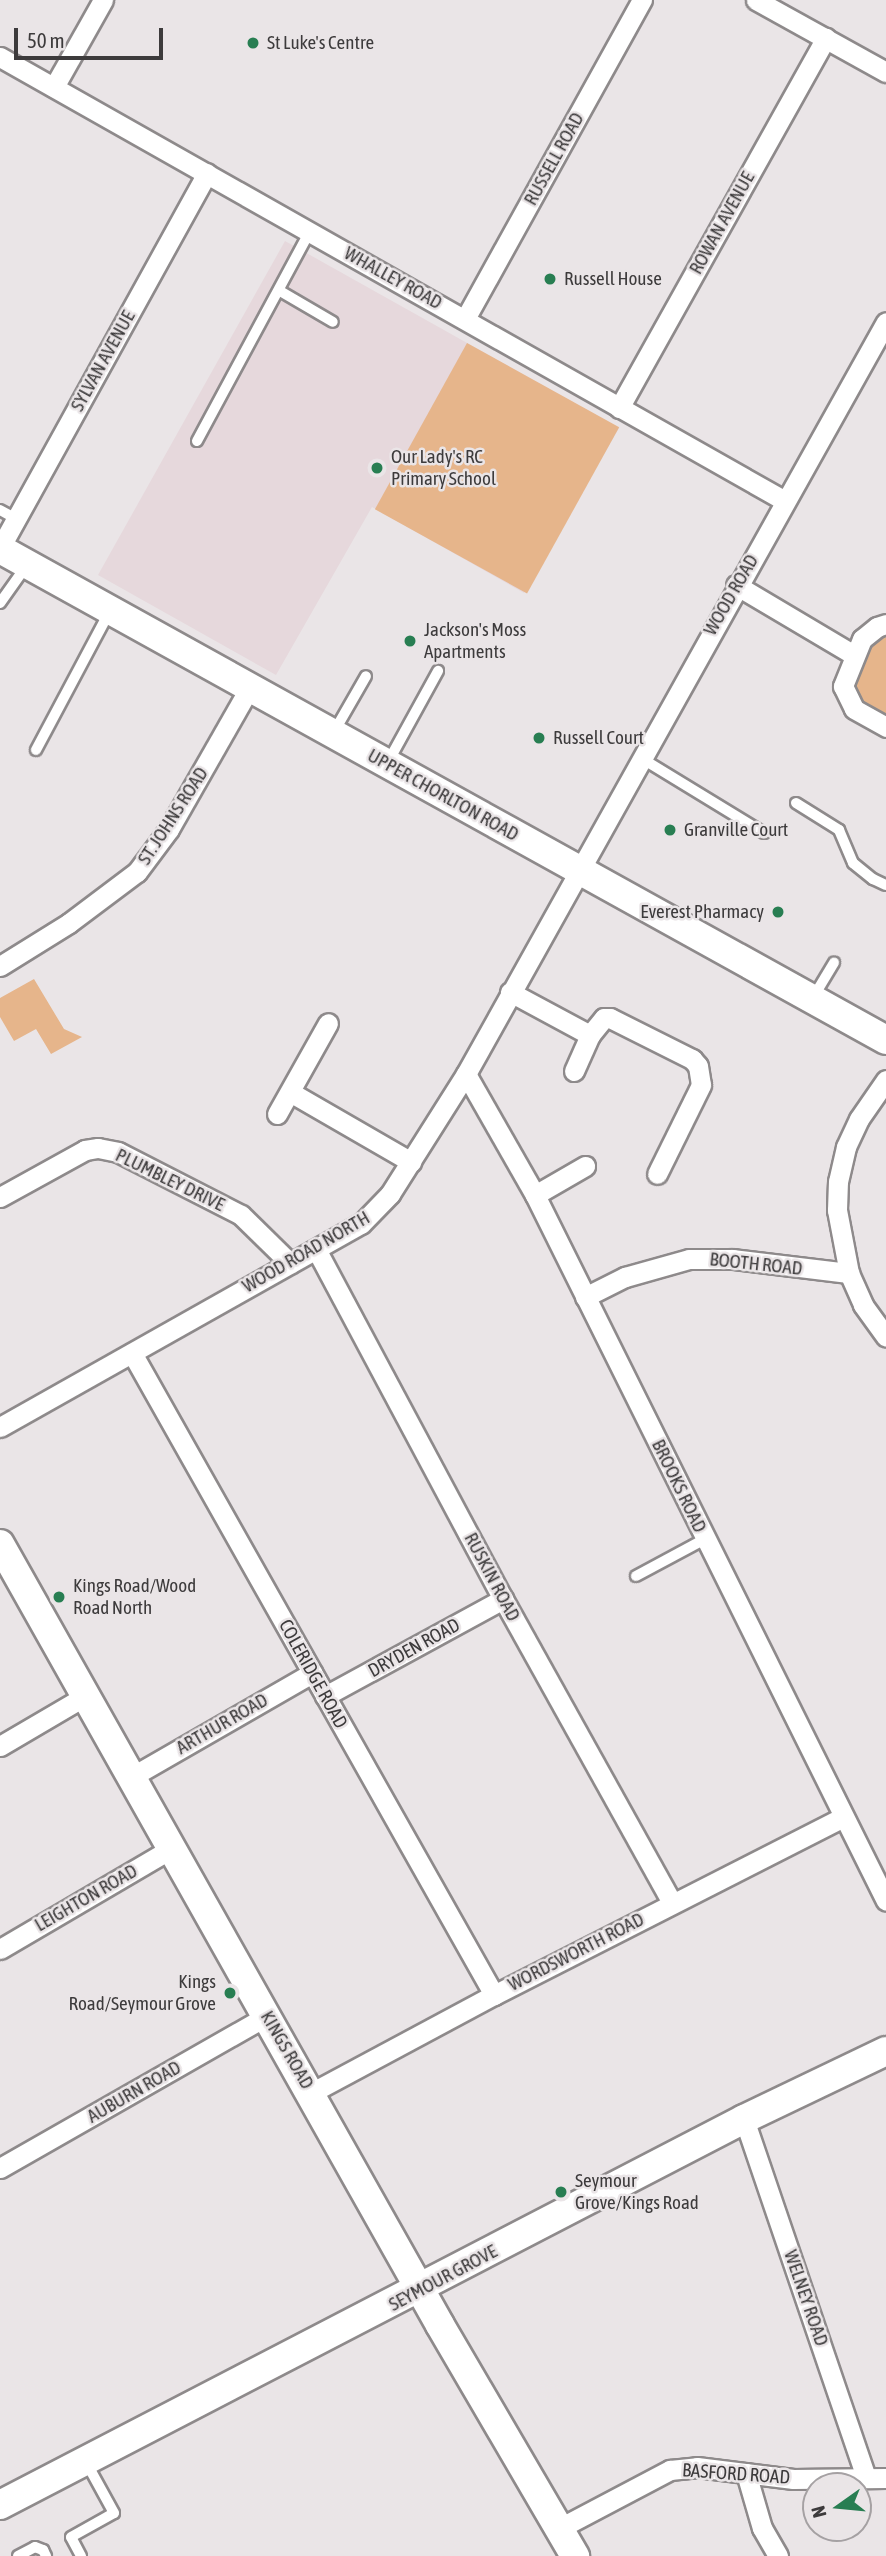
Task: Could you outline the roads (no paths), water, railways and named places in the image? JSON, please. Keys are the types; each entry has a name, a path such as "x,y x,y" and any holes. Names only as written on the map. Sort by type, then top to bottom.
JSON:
{"main road":[{"name":"UPPER CHORLTON ROAD","path":"0,549 886,1040"},
{"name":"KINGS ROAD","path":"2,1553 87,1695 421,2289 575,2556"},
{"name":"SEYMOUR GROVE","path":"0,2505 421,2289 744,2119 886,2051"}],"street":[{"path":"54,88 103,0"},
{"name":"RUSSELL ROAD","path":"465,319 642,0"},
{"path":"756,0 886,72"},
{"name":"ROWAN AVENUE","path":"619,408 826,38"},
{"name":"WHALLEY ROAD","path":"0,57 785,501"},
{"name":"SYLVAN AVENUE","path":"0,549 8,515 206,173"},
{"name":"WOOD ROAD","path":"578,870 736,585 883,332"},
{"path":"736,585 854,655"},
{"path":"886,624 868,633 854,655 843,686 854,709 886,727"},
{"name":"ST. JOHNS ROAD","path":"0,966 69,923 137,872 176,817 250,687"},
{"name":"WOOD ROAD NORTH","path":"0,1427 361,1224 376,1212 466,1074 578,870"},
{"path":"510,992 590,1035"},
{"path":"574,1071 598,1021 610,1018 692,1059 698,1066 701,1085 657,1174"},
{"path":"277,1114 328,1023"},
{"name":"BROOKS ROAD","path":"466,1074 535,1195 886,1900"},
{"path":"886,1080 859,1119 846,1147 838,1181 837,1210 849,1273 863,1305 886,1337"},
{"path":"290,1092 411,1162"},
{"name":"PLUMBLEY DRIVE","path":"0,1197 85,1150 118,1152 241,1214 290,1263"},
{"path":"535,1195 585,1166"},
{"name":"RUSKIN ROAD","path":"316,1249 503,1599 672,1903"},
{"name":"BOOTH ROAD","path":"585,1297 638,1273 689,1259 733,1259 849,1273"},
{"name":"COLERIDGE ROAD","path":"132,1353 494,1995"},
{"name":"DRYDEN ROAD","path":"325,1696 503,1599"},
{"name":"ARTHUR ROAD","path":"133,1776 312,1673"},
{"path":"0,1746 87,1695"},
{"name":"WORDSWORTH ROAD","path":"312,2093 494,1995 843,1817"},
{"name":"LEIGHTON ROAD","path":"0,1949 172,1848"},
{"name":"AUBURN ROAD","path":"0,2168 267,2016"},
{"name":"WELNEY ROAD","path":"744,2119 876,2478"},
{"name":"BASFORD ROAD","path":"558,2529 670,2470 697,2468 793,2479 876,2478"},
{"path":"746,2473 762,2528 778,2556"}],"lane":[{"path":"197,441 310,231"},
{"path":"280,291 333,322"},
{"path":"0,603 27,564"},
{"path":"36,750 110,611"},
{"path":"387,764 438,671"},
{"path":"333,734 366,676"},
{"path":"640,758 764,833"},
{"path":"796,803 839,830 853,863 873,879 886,885"},
{"path":"812,999 834,963"},
{"path":"636,1576 705,1539"},
{"path":"81,2556 71,2537 114,2513 86,2461"},
{"path":"18,2556 34,2547 43,2550 46,2556"}],"place":[{"name":"St Luke's Centre","path":"253,43"},
{"name":"Russell House","path":"550,279"},
{"name":"Our Lady's RC Primary School","path":"377,468"},
{"name":"Jackson's Moss Apartments","path":"410,641"},
{"name":"Russell Court","path":"539,738"},
{"name":"Granville Court","path":"670,830"},
{"name":"Everest Pharmacy","path":"778,912"},
{"name":"Kings Road/Wood Road North","path":"59,1597"},
{"name":"Kings Road/Seymour Grove","path":"230,1993"},
{"name":"Seymour Grove/Kings Road","path":"561,2192"}]}
